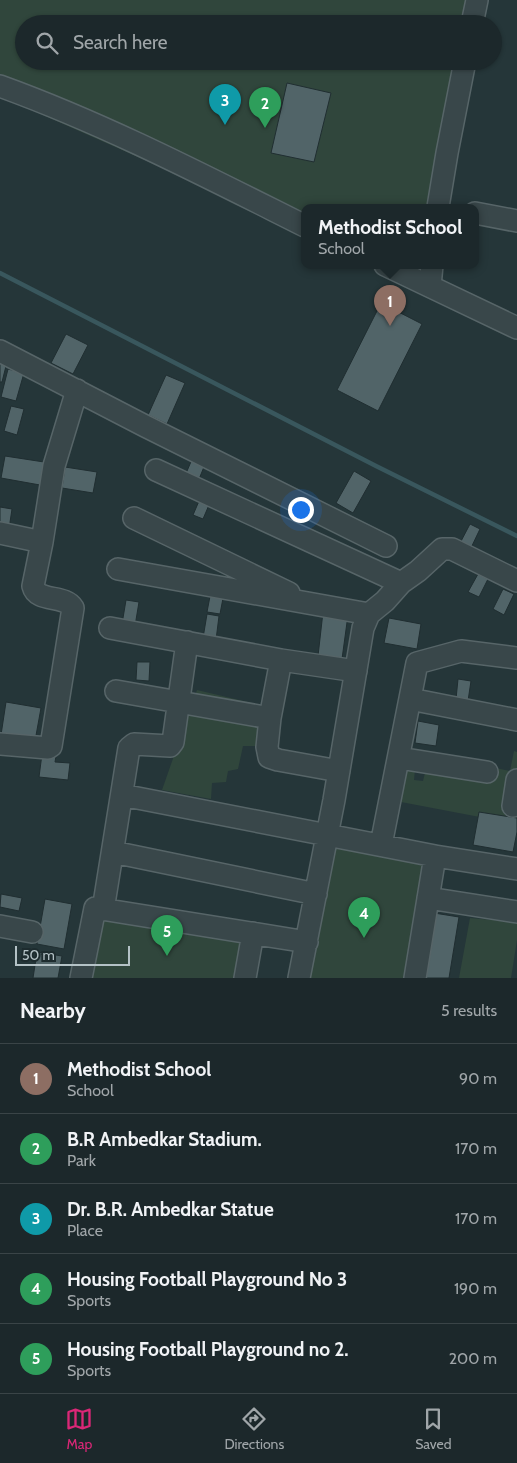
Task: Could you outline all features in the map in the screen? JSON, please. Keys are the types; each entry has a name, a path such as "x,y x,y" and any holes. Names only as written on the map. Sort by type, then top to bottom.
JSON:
{"street":[{"path":"474,15 477,0"},
{"path":"441,204 464,70"},
{"path":"0,86 46,103 141,144 301,224"},
{"path":"479,214 517,220"},
{"path":"394,269 517,328"},
{"path":"430,286 432,269"},
{"path":"0,351 154,431 386,546"},
{"path":"0,744 48,748 52,743 73,608 66,601 38,594 34,591 34,586 54,466 76,390"},
{"path":"156,470 401,583"},
{"path":"134,518 314,605"},
{"path":"0,533 42,542"},
{"path":"299,978 328,835 363,628 369,614 385,602 401,583 418,571 442,549 452,549 517,581"},
{"path":"118,568 369,614"},
{"path":"110,628 281,660 356,671"},
{"path":"103,910 129,748 134,744 170,746 173,742 187,642"},
{"path":"382,845 417,664 461,651 517,658"},
{"path":"281,660 270,718 267,747 269,757 339,771"},
{"path":"116,691 270,718"},
{"path":"410,699 517,720"},
{"path":"400,758 487,772"},
{"path":"513,806 517,780"},
{"path":"122,795 436,856 517,869"},
{"path":"113,852 316,894"},
{"path":"415,978 436,856"},
{"path":"428,898 517,912"},
{"path":"82,978 95,908 307,942"},
{"path":"0,926 32,932"},
{"path":"245,978 253,933"}],"green space":[{"path":"0,0 478,0 476,15 15,15 15,70 467,70 445,204 301,204 301,229 0,96"},
{"path":"197,690 264,706 256,746 243,746 238,769 228,771 226,782 212,783 211,799 162,790"},
{"path":"514,751 517,752 517,824 391,801 398,765 415,769 414,780 423,781 425,773 443,776 444,772 495,768 510,771"},
{"path":"328,835 435,856 415,978 299,978"},
{"path":"95,908 253,933 245,978 81,978"},
{"path":"470,918 517,922 517,940 511,978 459,978"}],"building":[{"path":"287,83 331,93 314,162 271,153"},
{"path":"381,303 422,324 378,411 337,390"},
{"path":"66,334 88,345 73,374 51,363"},
{"path":"0,360 7,362 2,382 0,382"},
{"path":"8,369 24,373 16,401 1,397"},
{"path":"166,375 185,383 167,424 148,415"},
{"path":"11,406 24,409 17,435 4,431"},
{"path":"5,456 44,462 40,485 1,478"},
{"path":"193,457 206,462 197,484 184,478"},
{"path":"65,467 97,472 93,493 62,488"},
{"path":"354,471 371,481 353,513 336,503"},
{"path":"202,494 212,498 203,519 193,515"},
{"path":"0,507 12,509 9,529 0,528"},
{"path":"470,524 480,529 470,550 459,545"},
{"path":"478,574 488,579 479,597 468,592"},
{"path":"503,589 514,594 504,615 493,609"},
{"path":"211,591 224,593 220,614 207,612"},
{"path":"126,600 139,602 135,626 122,624"},
{"path":"323,612 348,615 342,659 318,656"},
{"path":"207,614 219,616 216,640 203,638"},
{"path":"389,618 421,624 417,649 384,643"},
{"path":"137,662 150,662 149,681 136,680"},
{"path":"458,679 471,681 468,701 456,699"},
{"path":"6,702 41,708 35,741 1,735"},
{"path":"418,721 439,725 436,746 415,743"},
{"path":"42,754 56,756 55,762 70,763 68,780 39,777"},
{"path":"479,812 517,818 517,832 513,852 473,845"},
{"path":"1,894 22,898 19,911 0,907"},
{"path":"45,899 72,904 64,949 37,944"},
{"path":"434,913 459,917 449,978 423,978"},
{"path":"37,952 62,956 58,978 33,978"}],"waterway":[{"path":"0,273 376,466 517,536"}],"place":[{"name":"Dr. B.R. Ambedkar Statue","path":"225,125"},
{"name":"B.R Ambedkar Stadium.","path":"265,128"},
{"name":"Methodist School","path":"390,326"},
{"name":"Housing Football Playground No 3","path":"364,938"},
{"name":"Housing Football Playground no 2.","path":"167,956"}]}
